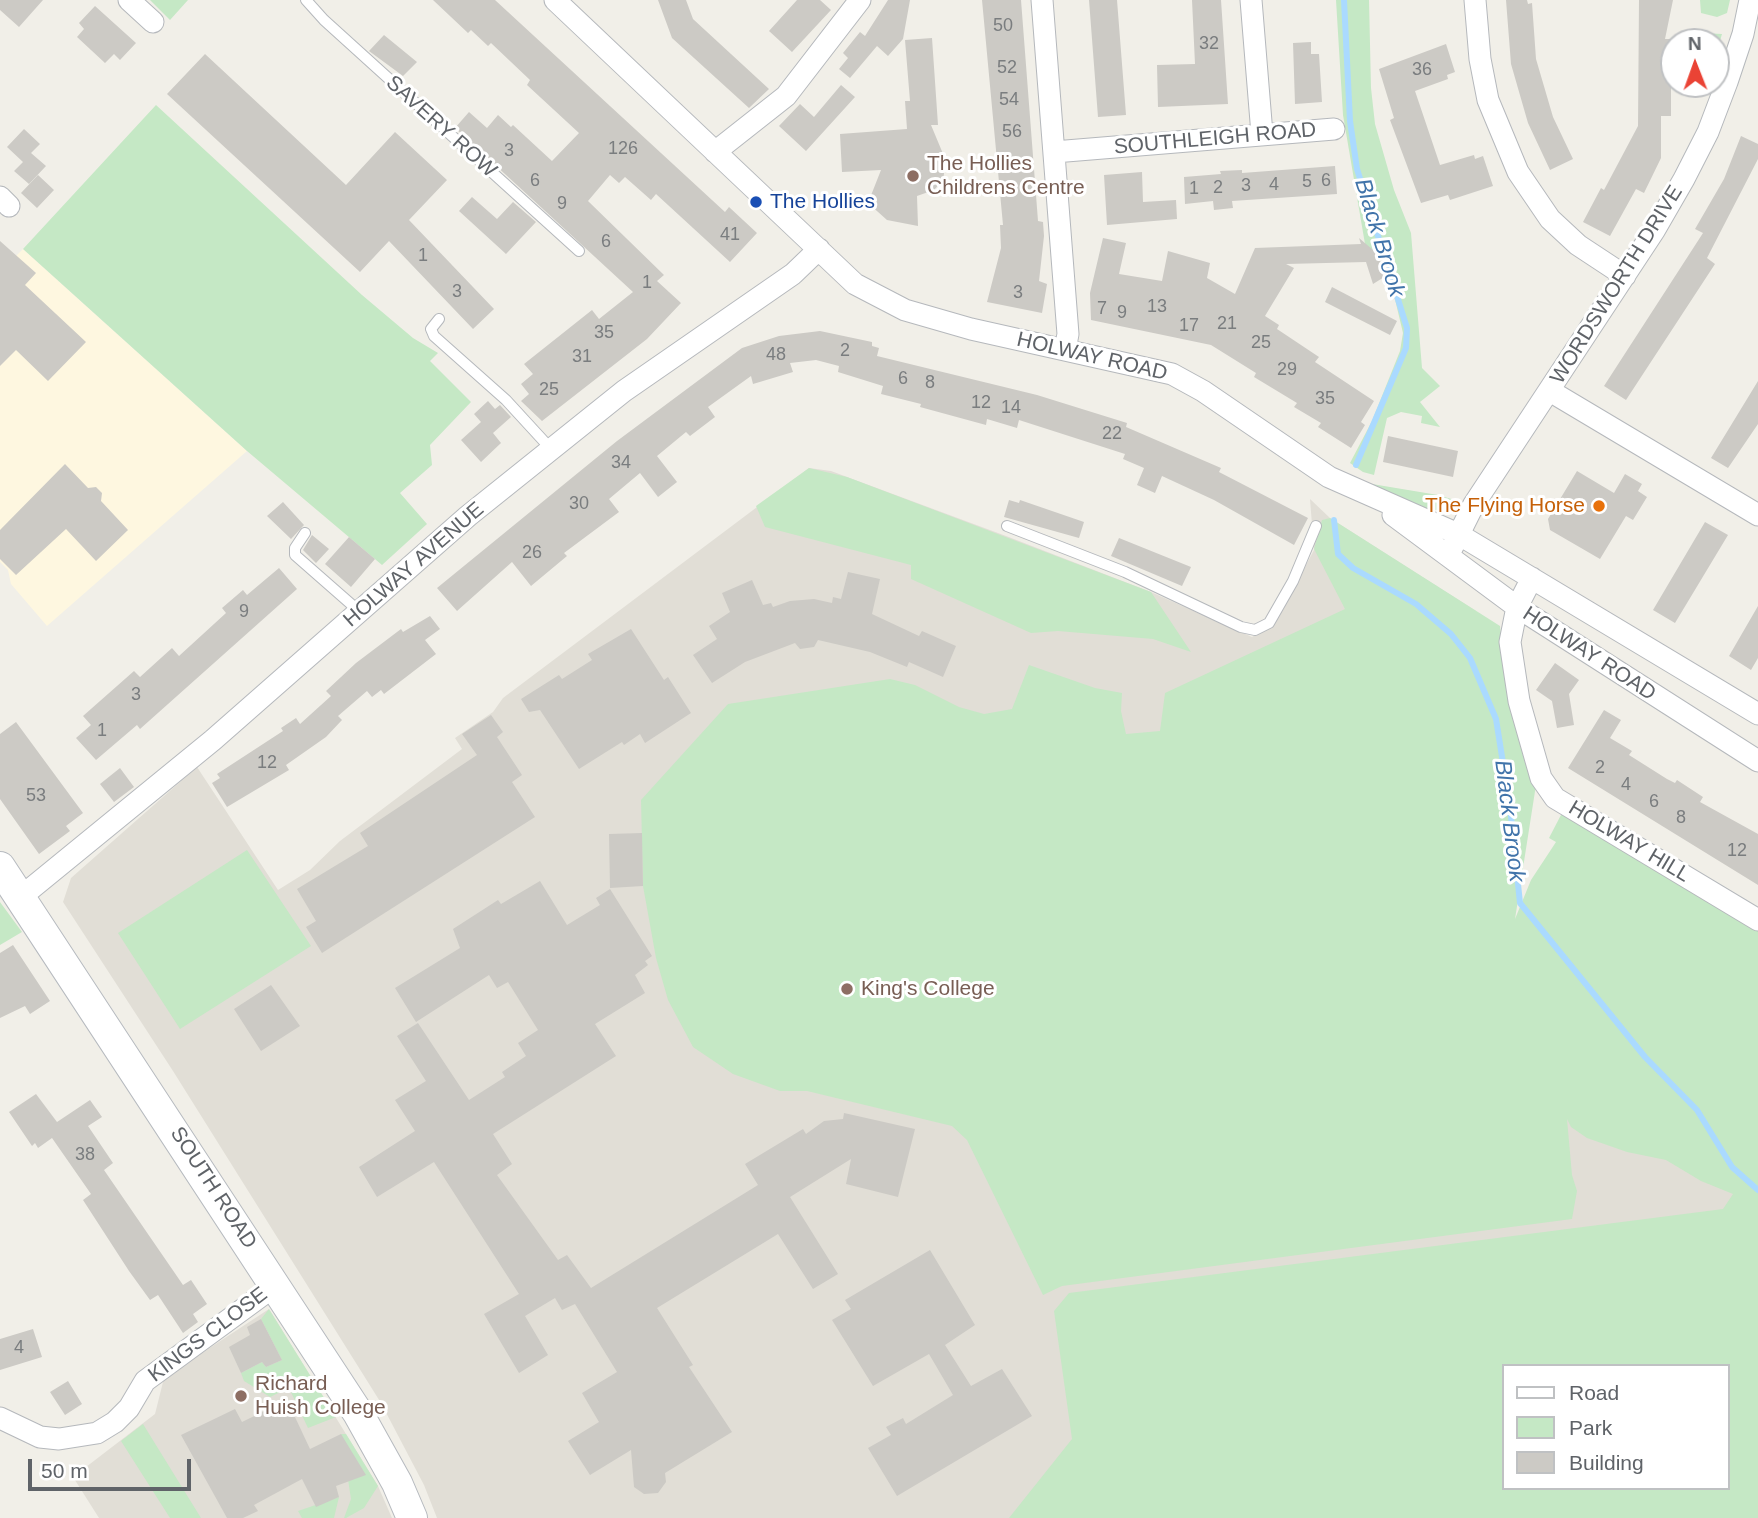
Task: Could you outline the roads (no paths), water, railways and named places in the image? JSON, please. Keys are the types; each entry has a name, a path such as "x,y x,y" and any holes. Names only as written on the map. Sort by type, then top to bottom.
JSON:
{"main road":[{"name":"SOUTH ROAD","path":"0,867 22,895 358,1413 397,1483 412,1518"}],"street":[{"path":"129,0 153,22"},
{"name":"HOLWAY ROAD","path":"555,0 855,284 905,310 971,329 1172,374 1203,391 1329,477 1458,534 1758,714"},
{"path":"715,152 786,96 860,0"},
{"path":"1042,0 1068,334 1065,349"},
{"path":"1251,0 1262,135"},
{"path":"1475,0 1479,59 1488,100 1518,172 1550,219 1585,251 1625,276"},
{"name":"WORDSWORTH DRIVE","path":"1449,554 1474,504 1658,225 1708,132 1743,34 1750,0"},
{"name":"SOUTHLEIGH ROAD","path":"1054,152 1334,129"},
{"name":"HOLWAY AVENUE","path":"22,895 213,740 468,516 667,360 793,274 818,249"},
{"path":"1550,391 1755,505"},
{"name":"HOLWAY ROAD","path":"1356,490 1449,554 1517,607 1758,761"},
{"name":"HOLWAY HILL","path":"1532,578 1517,607 1510,642 1519,701 1541,778 1555,798 1758,920"},
{"name":"KINGS CLOSE","path":"0,1418 40,1437 59,1439 97,1433 115,1422 129,1408 145,1381 164,1365 276,1285"}],"lane":[{"name":"SAVERY ROW","path":"306,0 324,20 579,251"},
{"path":"439,319 431,329 434,336 506,400 551,449"},
{"path":"1007,526 1125,572 1241,627 1255,630 1269,623 1293,581 1316,526"},
{"path":"305,533 295,548 295,555 360,612"}],"waterway":[{"name":"Black Brook","path":"1344,0 1350,121 1357,169 1407,328 1406,348 1356,465"},
{"name":"Black Brook","path":"1334,520 1338,554 1353,568 1416,604 1451,634 1470,658 1496,719 1510,807 1520,903 1645,1057 1697,1110 1732,1167 1758,1190"}],"place":[{"name":"The Hollies Childrens Centre","path":"913,176"},
{"name":"The Hollies","path":"756,202"},
{"name":"The Flying Horse","path":"1599,506"},
{"name":"King's College","path":"847,989"},
{"name":"Richard Huish College","path":"241,1396"}]}
